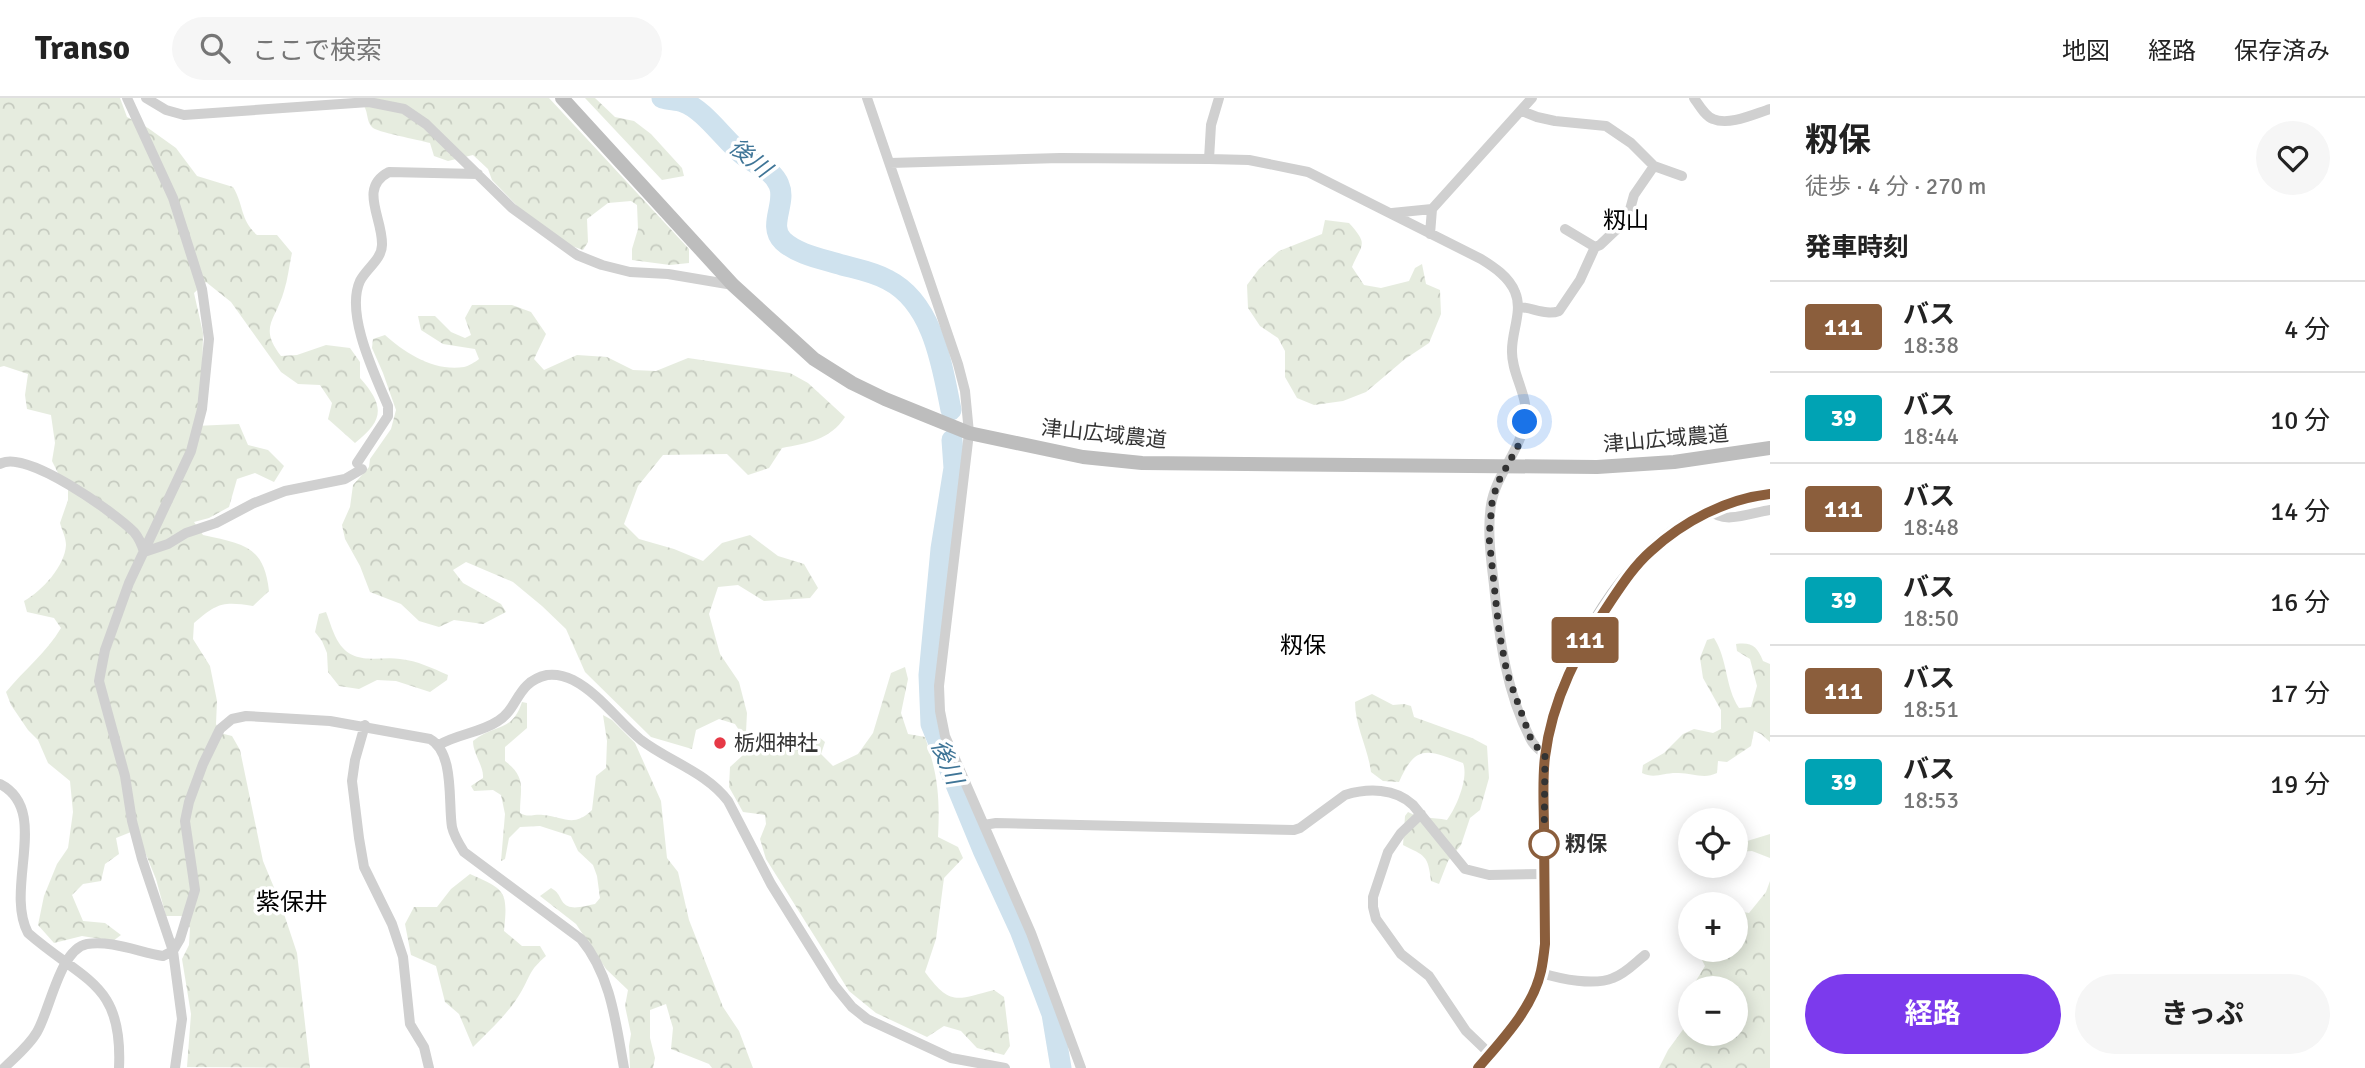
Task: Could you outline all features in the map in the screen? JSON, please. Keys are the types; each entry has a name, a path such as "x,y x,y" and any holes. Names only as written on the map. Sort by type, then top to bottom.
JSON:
{"street":[{"path":"127,98 177,209 202,289 209,339 202,409 191,451 118,611 105,650 99,681 125,776 132,821 142,859 173,951 182,1019 176,1068"},
{"path":"146,98 166,110 184,115 369,102 404,109 426,124 512,208 577,255 630,272 668,274 733,285"},
{"name":"津山広域農道","path":"562,98 733,285 814,359 852,383 885,399 969,433 1083,457 1142,463 1507,467 1640,465 1770,448"},
{"path":"867,98 965,391 969,433 946,625 940,711 946,736 1031,933 1081,1068"},
{"path":"1209,159 1210,125 1219,98"},
{"path":"1430,234 1432,209 1532,98"},
{"path":"1694,98 1707,115 1724,121 1770,110"},
{"path":"1522,111 1555,121 1606,125 1631,143 1654,166 1682,176"},
{"path":"890,163 1060,158 1249,160 1308,172 1499,270 1515,292 1518,307 1512,350 1513,364 1527,410 1518,446 1497,484 1490,516 1490,549 1499,631 1507,673 1532,742 1545,755"},
{"path":"1565,229 1595,247 1600,246 1629,213 1634,195 1654,166"},
{"path":"144,552 285,491 345,479 359,466 388,416 388,406 359,334 356,294 359,283 383,247 373,198 375,183 379,177 389,172 478,174"},
{"path":"1389,213 1432,209"},
{"path":"1518,307 1550,313 1559,311 1580,280 1595,247"},
{"path":"0,464 7,460 16,461 86,495 136,534 144,552"},
{"path":"1478,1068 1530,999 1541,973 1545,944 1545,755 1554,712 1568,672 1610,602 1649,553 1685,524 1712,510 1736,501 1770,494"},
{"path":"1712,510 1715,515 1724,518 1770,510"},
{"path":"439,745 498,721 508,713 519,691 532,682 545,676 556,675 571,679 589,690 639,738 719,789 811,950 852,1007 867,1019 951,1058 1005,1068"},
{"path":"4,1068 39,1030 65,963 71,953 82,945 96,943 163,956 173,951 180,939 195,890 185,821 189,802 220,729 232,719 246,716 365,726 430,739 439,745 450,782 455,837 464,852 571,931 593,954 614,1015 624,1068"},
{"path":"365,726 352,781 364,867 392,925 403,957 410,1024 424,1048 429,1068"},
{"path":"0,784 12,792 26,825 19,898 22,921 28,933 104,994 118,1025 119,1068"},
{"path":"984,825 1119,824 1294,830 1345,795 1375,791 1406,798 1465,869 1489,875 1544,874"},
{"path":"1421,814 1401,833 1388,852 1373,897 1376,919 1401,954 1429,976 1466,1031 1490,1054"},
{"path":"1541,973 1589,981 1604,980 1614,978 1645,955"}],"green space":[{"path":"0,98 120,98 127,117 176,148 197,176 233,187 245,218 257,235 277,235 292,253 281,301 271,323 274,346 281,356 297,355 326,345 350,348 360,362 360,378 377,405 378,412 372,427 355,443 328,419 332,403 320,385 298,384 281,372 231,302 206,282 194,293 203,333 202,383 195,426 239,424 248,445 268,450 284,466 274,482 255,473 237,479 229,507 209,518 194,522 203,535 241,545 257,556 269,591 253,606 227,604 209,611 194,623 193,639 210,666 217,701 216,724 220,733 232,736 240,750 263,861 297,953 310,1068 187,1067 191,1014 182,959 189,945 190,928 184,916 166,916 156,879 136,830 116,838 119,854 105,864 101,881 83,884 72,895 83,921 105,923 121,935 113,941 82,936 54,943 38,925 44,896 57,864 68,848 73,812 70,781 48,763 38,740 11,705 6,692 61,628 54,618 27,612 24,601 38,591 62,561 66,542 60,523 68,500 68,484 60,477 52,461 55,443 51,415 27,409 25,395 28,374 0,367"},
{"path":"359,98 549,98 689,249 689,263 670,265 632,260 638,229 637,205 631,201 608,203 587,219 588,242 583,250 566,244 522,211 492,180 488,169 473,155 448,161 434,156 430,143 375,129 370,124"},
{"path":"585,98 595,98 615,117 634,121 651,134 682,168 684,176 662,180"},
{"path":"1325,220 1349,223 1359,236 1362,244 1352,267 1364,285 1381,288 1409,281 1415,268 1422,264 1426,284 1440,290 1441,314 1429,343 1405,359 1366,392 1343,401 1314,405 1297,398 1285,377 1285,351 1278,338 1260,326 1248,308 1247,285 1259,269 1279,251 1322,234"},
{"path":"472,305 512,305 531,312 546,334 534,359 544,370 577,355 607,357 633,370 656,371 688,358 790,373 808,383 845,417 825,436 782,448 769,468 748,475 727,454 663,455 638,486 624,524 639,539 703,561 722,543 750,535 778,556 804,564 818,588 810,598 764,601 738,585 718,587 709,614 720,654 739,682 747,713 746,732 758,742 819,737 825,742 821,754 833,766 858,754 873,733 891,673 905,667 908,679 901,713 908,734 925,737 933,763 939,810 938,837 958,847 963,858 944,878 936,939 925,972 941,991 955,998 994,990 1004,997 1010,1046 1004,1055 977,1048 961,1031 944,1026 927,1037 876,1013 849,991 766,859 760,839 766,824 765,815 743,812 729,787 730,767 742,756 748,744 735,724 719,719 696,730 692,749 651,737 585,672 566,629 542,606 513,582 466,562 453,570 463,583 501,604 506,612 483,624 454,620 439,627 419,621 401,604 370,592 345,539 342,525 350,507 353,485 369,467 370,459 391,429 396,410 372,348 373,339 385,335 421,360 442,367 472,364 479,359 475,349 443,344 421,330 418,316 435,316 451,332 465,338 471,335 465,318"},
{"path":"326,612 339,643 352,655 413,661 448,675 447,680 430,692 396,681 377,680 359,689 339,686 328,672 327,653 315,632 319,614"},
{"path":"1714,638 1739,708 1751,707 1757,686 1750,659 1737,651 1736,644 1753,646 1763,661 1770,664 1770,742 1754,731 1751,746 1727,762 1718,761 1717,773 1712,775 1676,773 1651,776 1642,773 1643,765 1664,753 1683,734 1694,729 1713,733 1721,729 1721,710 1703,678 1700,658 1707,640"},
{"path":"1372,694 1393,705 1411,706 1414,717 1487,746 1489,778 1480,810 1470,818 1461,845 1448,861 1439,884 1431,881 1424,857 1403,845 1405,816 1408,812 1447,820 1458,801 1463,784 1463,763 1441,755 1424,753 1411,761 1399,782 1383,781 1371,772 1355,702"},
{"path":"522,702 527,703 527,728 505,747 505,761 517,773 521,784 520,813 528,816 543,815 574,820 592,810 596,776 606,768 607,741 603,715 612,720 635,743 661,801 667,858 678,872 689,920 723,1007 739,1031 753,1068 712,1068 709,1064 671,1049 673,1028 666,1004 650,1010 650,1038 655,1058 653,1068 630,1068 631,1034 625,1006 628,990 606,969 576,924 540,896 551,888 568,906 595,904 600,898 593,865 578,851 571,836 540,826 520,827 509,838 505,859 501,861 505,814 501,795 493,790 474,791 471,786 483,778 473,741 508,723 518,712"},
{"path":"1770,834 1770,858 1748,851 1748,841"},
{"path":"470,874 491,884 502,894 505,907 504,931 522,946 540,946 546,956 533,969 511,1007 473,1047 459,1014 445,1002 436,966 411,955 405,924 414,907 437,907 451,889"},
{"path":"1770,881 1770,1068 1659,1068 1678,1036 1678,1046 1748,1046 1748,976 1699,976 1705,966 1703,962 1748,962 1748,913 1766,892"}],"waterway":[{"name":"後川","path":"662,98 681,101 699,111 736,149 773,175 781,192 777,228 779,235 789,246 811,256 888,280 903,290 916,304 939,355 951,410"},
{"name":"後川","path":"952,440 954,468 941,549 929,675 931,724 983,850 1020,930 1052,1014 1061,1068"}],"bus line":[{"name":"111","path":"1478,1068 1515,1023 1530,999 1541,973 1545,944 1545,755 1554,712 1568,672 1610,602 1649,553 1685,524 1712,510 1736,501 1770,494"}],"place":[{"name":"栃畑神社","path":"720,743"},
{"name":"籾保","path":"1544,844"}],"district":[{"name":"籾山","path":"1626,220"},
{"name":"籾保","path":"1303,645"},
{"name":"紫保井","path":"292,902"}],"route":[{"path":"1525,422 1518,446 1497,484 1490,516 1489,537 1499,631 1507,673 1532,742 1545,755 1544,852 1544,844"}]}
